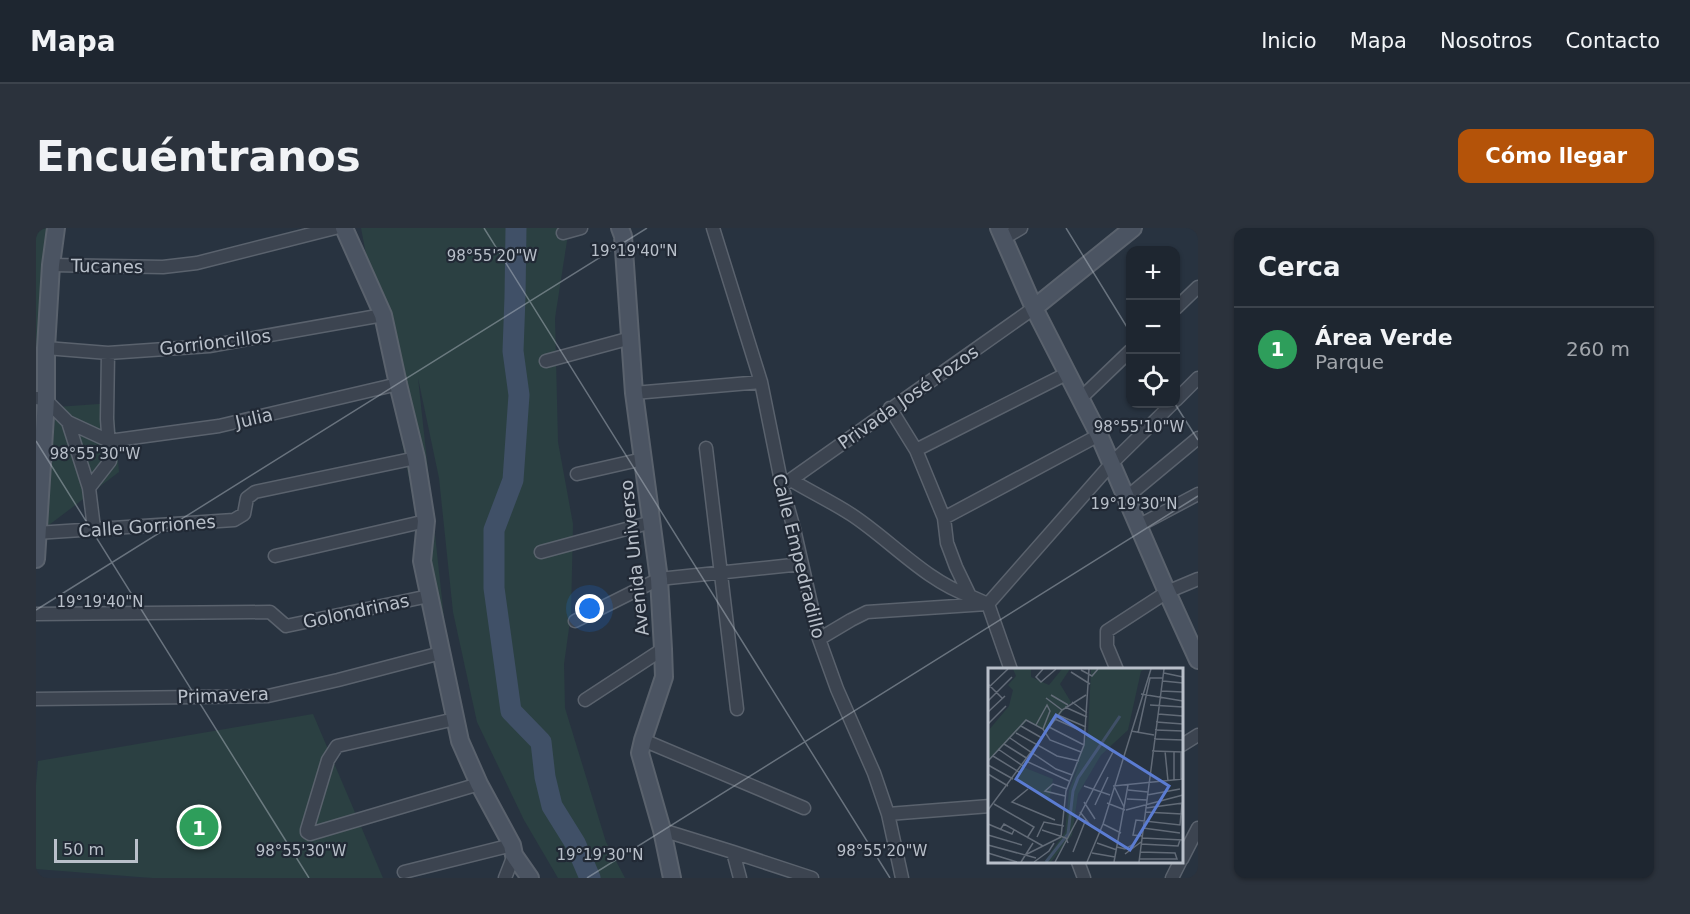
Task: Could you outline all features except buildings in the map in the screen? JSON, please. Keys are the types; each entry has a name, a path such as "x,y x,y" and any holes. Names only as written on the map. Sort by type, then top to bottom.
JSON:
{"street":[{"path":"36,559 41,399 56,228"},
{"name":"Tucanes","path":"51,265 163,267 198,263 335,228"},
{"path":"344,228 383,315 416,458 426,521 422,561 460,741 479,784 530,878"},
{"path":"562,233 581,228"},
{"name":"Avenida Universo","path":"620,228 634,393 659,579 663,649 664,677 640,753 662,830 672,878"},
{"name":"Calle Empedradillo","path":"713,228 761,382 786,483 819,639 837,689 874,773 888,814 902,878"},
{"path":"1021,228 1002,233 1034,308 1100,435 1198,660"},
{"path":"1034,308 1133,228"},
{"path":"1180,304 1198,286"},
{"name":"Privada José Pozos","path":"786,483 1034,308"},
{"name":"Gorrioncillos","path":"46,348 108,354 209,346 383,315"},
{"path":"546,361 631,338"},
{"path":"89,488 110,462 107,419 108,354"},
{"path":"1081,398 1128,354"},
{"path":"916,450 1068,373"},
{"path":"1180,396 1198,378"},
{"path":"634,393 761,382"},
{"name":"Julia","path":"109,441 219,426 398,384"},
{"path":"41,399 68,422 109,441"},
{"path":"890,408 916,450 944,518 947,543 970,596"},
{"path":"819,639 867,612 988,604 1112,463 1168,408"},
{"path":"68,422 89,488 94,528"},
{"path":"944,518 1100,435"},
{"path":"1126,497 1198,438"},
{"path":"706,448 737,709"},
{"name":"Calle Gorriones","path":"36,533 234,520 244,514 247,498 255,492 416,458"},
{"path":"577,474 643,459"},
{"path":"786,483 852,515 927,572 962,593 988,604 1011,668"},
{"path":"1138,526 1198,494"},
{"path":"275,556 426,521"},
{"path":"541,552 652,522"},
{"path":"575,621 659,579 802,564"},
{"path":"1117,668 1107,646 1107,631 1167,592 1198,579"},
{"name":"Golondrinas","path":"36,614 270,612 286,626 429,596"},
{"path":"585,700 663,649"},
{"name":"Primavera","path":"36,699 268,696 441,653"},
{"path":"455,719 337,746 328,760 307,832 310,834 479,784"},
{"path":"1183,744 1198,735"},
{"path":"643,740 804,808"},
{"path":"888,814 988,806"},
{"path":"1183,856 1198,828"},
{"path":"662,830 733,852 795,875 812,878"},
{"path":"404,872 513,850"},
{"path":"506,878 513,850"},
{"path":"733,852 740,878"},
{"path":"1079,863 1084,878"},
{"path":"1172,878 1180,863"}],"green space":[{"path":"36,228 51,228 41,387 36,387"},
{"path":"361,228 569,228 555,318 558,442 573,524 571,614 564,664 565,708 606,842 625,878 558,878 524,820 477,722 453,612 439,478 418,378 455,719"},
{"path":"113,403 119,472 45,528 56,407"},
{"path":"313,714 383,878 152,878 36,869 38,761"}],"waterway":[{"path":"516,228 513,351 519,395 513,480 494,530 494,588 511,711 541,742 545,777 552,806 575,843 590,878"}],"place":[{"name":"Área Verde","path":"199,827"}]}
